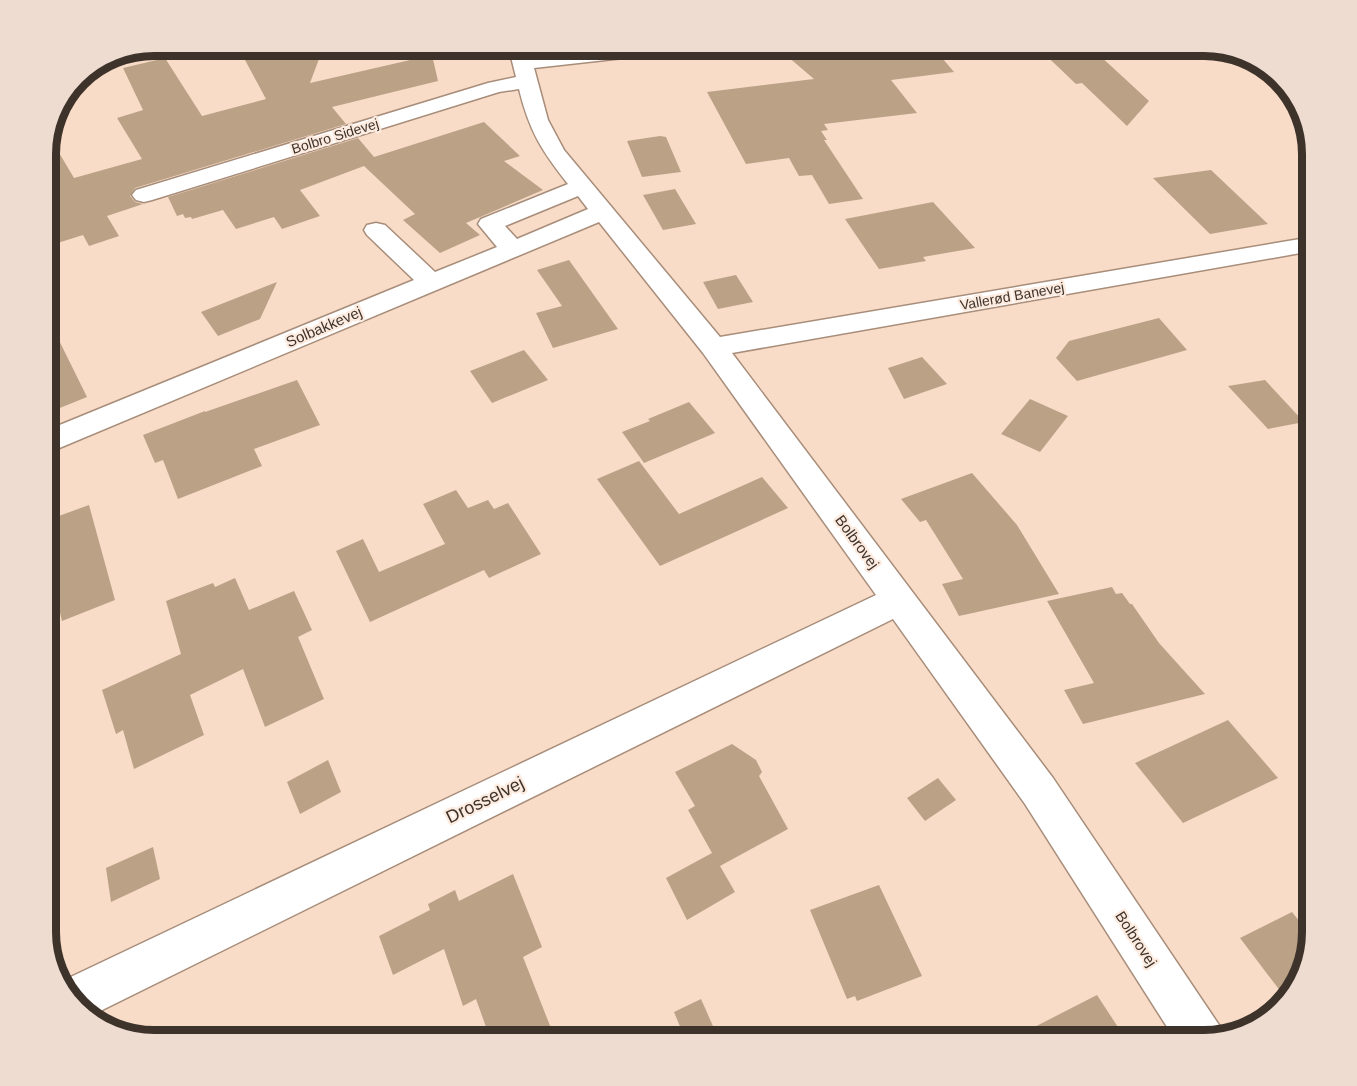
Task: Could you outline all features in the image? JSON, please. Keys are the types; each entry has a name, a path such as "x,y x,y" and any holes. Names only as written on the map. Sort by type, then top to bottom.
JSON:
{"street":[{"name":"Bolbro Sidevej","path":"144,195 495,87 522,63 586,56"},
{"name":"Bolbrovej","path":"522,63 537,120 554,152 713,347 1039,790 1196,1030"},
{"path":"446,102 464,118"},
{"path":"378,123 394,140"},
{"path":"512,248 490,224 582,186"},
{"name":"Solbakkevej","path":"56,438 603,212"},
{"path":"376,230 431,282"},
{"name":"Vallerød Banevej","path":"713,347 1302,246"},
{"name":"Drosselvej","path":"80,996 899,600"}],"building":[{"path":"264,56 297,56 300,60 319,59 310,83 432,56 438,81 332,107 346,124 135,188 130,196 135,202 143,204 107,216 119,236 89,246 83,235 56,244 56,148 74,178 142,159 117,118 143,110 123,68 165,58 202,116 266,99 245,60"},
{"path":"787,56 940,56 954,72 891,80 917,113 824,124 828,130 821,131 827,140 824,140 863,199 829,204 812,175 799,176 789,158 746,164 707,92 814,79"},
{"path":"1047,56 1100,56 1149,101 1127,126 1082,83 1076,84"},
{"path":"484,122 520,156 504,161 543,190 466,223 480,235 440,253 403,220 415,214 364,166 300,190 320,216 282,229 274,217 236,229 223,210 192,219 191,217 185,218 183,214 177,216 168,197 358,138 374,157"},
{"path":"666,137 681,172 642,177 627,141"},
{"path":"1211,170 1268,224 1210,234 1153,178"},
{"path":"675,189 696,224 663,230 643,195"},
{"path":"933,202 975,248 923,257 926,261 879,269 845,219"},
{"path":"569,260 618,329 553,348 536,313 562,306 537,270"},
{"path":"736,275 753,302 718,309 703,282"},
{"path":"277,282 260,319 218,336 201,312"},
{"path":"1159,318 1187,350 1077,381 1056,358 1069,341"},
{"path":"56,334 87,397 56,410"},
{"path":"524,350 548,380 492,403 470,371"},
{"path":"922,357 947,384 904,399 888,368"},
{"path":"297,380 320,425 254,449 262,466 178,499 163,460 155,463 143,435"},
{"path":"1265,380 1302,422 1268,429 1228,386"},
{"path":"1030,399 1068,416 1040,452 1001,434"},
{"path":"689,402 715,433 644,463 622,432"},
{"path":"639,461 679,514 762,477 788,508 660,566 597,479"},
{"path":"972,473 1017,525 1059,594 959,616 942,584 963,579 926,520 920,522 901,499"},
{"path":"456,490 468,508 488,500 494,509 508,503 541,554 489,578 484,570 370,622 336,551 363,539 379,572 445,544 423,504"},
{"path":"89,505 115,600 62,621 56,596 56,517"},
{"path":"235,578 249,610 294,591 312,630 298,637 324,699 265,727 243,669 190,695 204,735 134,769 123,730 116,734 102,690 181,654 166,601 213,583 215,587"},
{"path":"1112,587 1116,594 1122,593 1132,604 1159,643 1205,694 1083,724 1064,690 1094,683 1047,601"},
{"path":"1228,720 1278,778 1183,823 1135,763"},
{"path":"732,744 756,760 762,772 759,776 788,829 720,866 735,892 687,920 666,878 712,853 688,810 695,806 675,772"},
{"path":"328,760 341,792 300,814 287,782"},
{"path":"938,778 956,800 925,821 907,798"},
{"path":"153,847 160,879 111,902 106,868"},
{"path":"513,874 542,947 523,957 552,1030 487,1030 476,999 463,1006 444,949 393,975 379,936 430,910 428,904 455,890 459,901"},
{"path":"879,885 922,976 857,1001 855,996 847,999 810,910"},
{"path":"1292,912 1302,925 1300,952 1294,970 1281,992 1240,938"},
{"path":"1097,995 1120,1030 1029,1030"},
{"path":"701,999 715,1030 681,1030 674,1012"}]}
